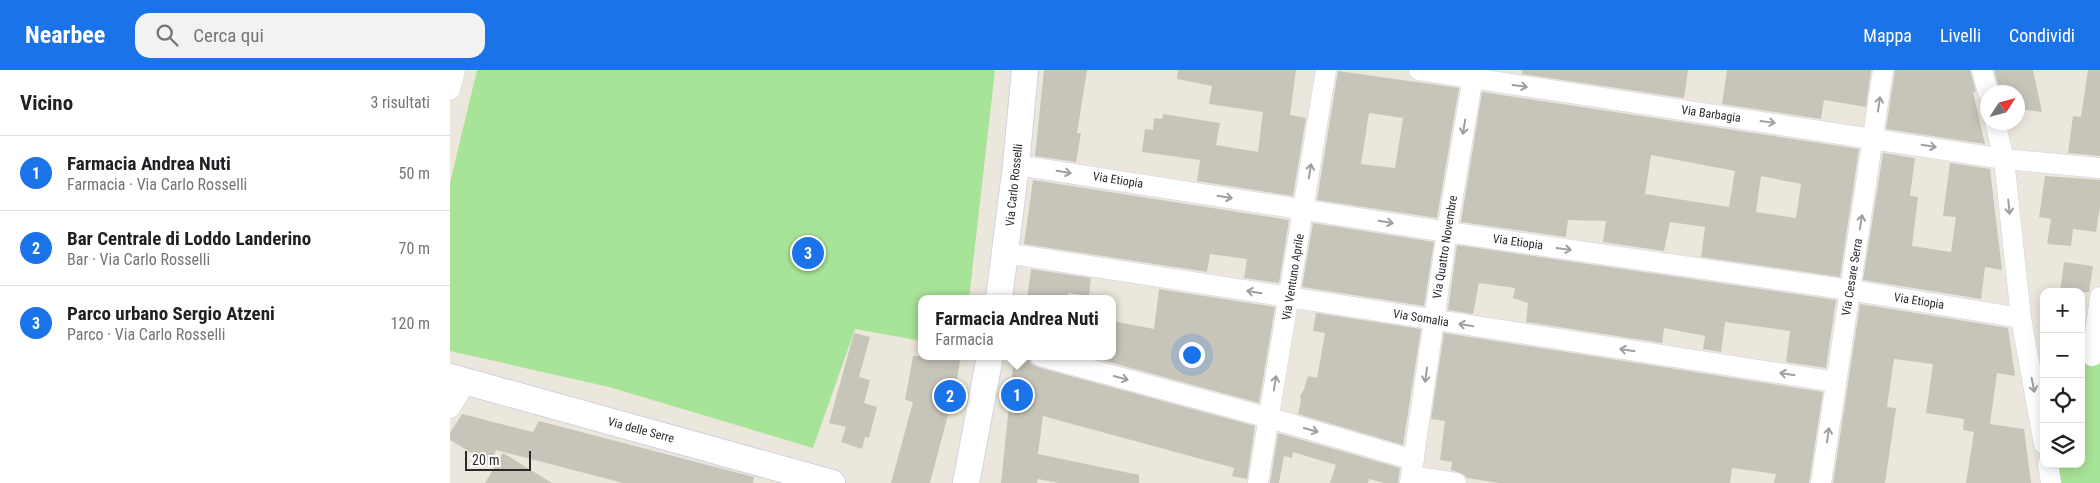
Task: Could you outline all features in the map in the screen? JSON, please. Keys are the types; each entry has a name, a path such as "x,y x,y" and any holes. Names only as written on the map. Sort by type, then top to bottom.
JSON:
{"street":[{"path":"450,90 455,70"},
{"name":"Via Carlo Rosselli","path":"1000,295 1016,165 1025,70"},
{"name":"Via Ventuno Aprile","path":"1258,483 1290,298 1326,70"},
{"name":"Via Barbagia","path":"1419,70 1473,75 2004,158 2100,168"},
{"name":"Via Cesare Serra","path":"1821,483 1883,70"},
{"path":"1982,70 1986,85"},
{"name":"Via Quattro Novembre","path":"1412,473 1447,232 1473,75"},
{"path":"1997,130 2004,158 2020,318 2035,357 2042,423"},
{"name":"Via Etiopia","path":"1016,165 1304,208 1447,232 1850,290 2020,318"},
{"name":"Via Somalia","path":"1006,253 1836,382"},
{"path":"2091,356 2100,297"},
{"path":"966,483 989,360"},
{"path":"1055,360 1270,418 1412,473 1456,483"},
{"path":"450,408 458,380"},
{"name":"Via delle Serre","path":"458,380 817,481"},
{"path":"2049,468 2051,483"}],"green space":[{"path":"477,70 995,70 969,295 918,295 918,340 855,329 813,448 609,387 450,351 450,183"},
{"path":"2085,363 2100,364 2100,483 2058,483 2055,468 2085,468"}],"building":[{"path":"1044,70 1087,70 1077,133 1081,133 1076,162 1035,156"},
{"path":"1178,70 1296,70 1290,115 1306,118 1293,196 1197,181 1200,160 1142,152 1145,129 1153,130 1154,118 1162,119 1163,114 1220,123 1216,145 1258,152 1263,112 1209,104 1212,86 1177,79"},
{"path":"1522,70 1688,70 1684,98 1522,74"},
{"path":"1727,70 1871,70 1866,107 1824,100 1821,119 1722,104"},
{"path":"1895,70 1970,70 1976,92 1973,92 1980,130 1982,130 1985,144 1886,129"},
{"path":"1994,70 2033,70 2042,112 2025,110 2025,85 1998,85"},
{"path":"2088,70 2100,70 2100,156 2068,153 2073,116 2081,117"},
{"path":"1338,71 1459,88 1437,218 1317,200","holes":["1369,113 1403,118 1395,168 1361,164"]},
{"path":"1482,92 1859,149 1840,277 1701,257 1705,227 1670,222 1664,251 1603,242 1606,221 1568,220 1566,237 1461,222","holes":["1651,155 1735,171 1729,207 1645,194","1761,176 1801,184 1796,218 1756,212"]},
{"path":"1883,153 1915,158 1910,196 1918,197 1912,246 1951,252 1956,217 1943,216 1950,163 1990,169 2002,270 1985,267 1981,299 1863,280"},
{"path":"2045,176 2100,180 2100,207 2096,232 2073,229 2071,246 2047,244 2051,219 2039,217"},
{"path":"1033,180 1289,220 1279,283 1244,278 1247,259 1210,254 1207,272 1024,244"},
{"path":"1313,223 1434,242 1424,306 1302,287"},
{"path":"1457,245 1836,300 1826,368 1786,362 1790,331 1725,322 1721,352 1703,349 1705,336 1664,328 1662,343 1526,322 1528,303 1513,298 1515,288 1479,283 1473,314 1448,310"},
{"path":"2064,262 2093,266 2089,292 2085,292 2085,288 2061,288"},
{"path":"1031,269 1091,278 1089,295 1068,293 1068,295 1028,295"},
{"path":"1159,289 1275,307 1259,403 1102,360 1116,360 1116,322 1154,329"},
{"path":"1860,304 2008,328 2015,376 1997,373 1990,424 2024,429 2031,483 1966,483 1974,432 1963,430 1964,419 1926,413 1933,364 1894,359 1887,407 1896,408 1885,483 1833,483"},
{"path":"1316,313 1421,329 1403,445 1298,414 1301,401 1300,396 1308,376 1317,378 1325,333 1313,331"},
{"path":"854,333 870,337 859,377 870,380 864,403 877,407 869,438 865,437 862,449 841,442 846,427 829,423"},
{"path":"1444,333 1823,392 1809,483 1774,483 1776,474 1732,468 1730,483 1499,483 1467,478 1463,474 1451,470 1452,462 1440,460 1445,421 1431,419"},
{"path":"913,356 918,356 918,360 960,360 957,379 953,378 945,410 949,411 930,483 891,483 913,402 905,400"},
{"path":"1019,360 1030,360 1031,364 1037,367 1255,426 1247,479 1232,476 1234,468 1043,416 1038,454 1139,475 1139,483 1058,483 1038,479 1037,483 1001,483 1013,367 1018,368"},
{"path":"462,414 533,432 539,421 754,477 753,483 623,483 496,450 490,464 450,440 450,433"},
{"path":"1278,433 1400,468 1398,483 1384,483 1369,479 1368,483 1330,483 1336,465 1293,452 1292,458 1284,456 1279,483 1270,483"},
{"path":"503,453 552,483 485,483"}],"place":[{"name":"Parco urbano Sergio Atzeni","path":"808,253"},
{"name":"Farmacia Andrea Nuti","path":"1017,395"},
{"name":"Bar Centrale di Loddo Landerino","path":"950,396"}]}
